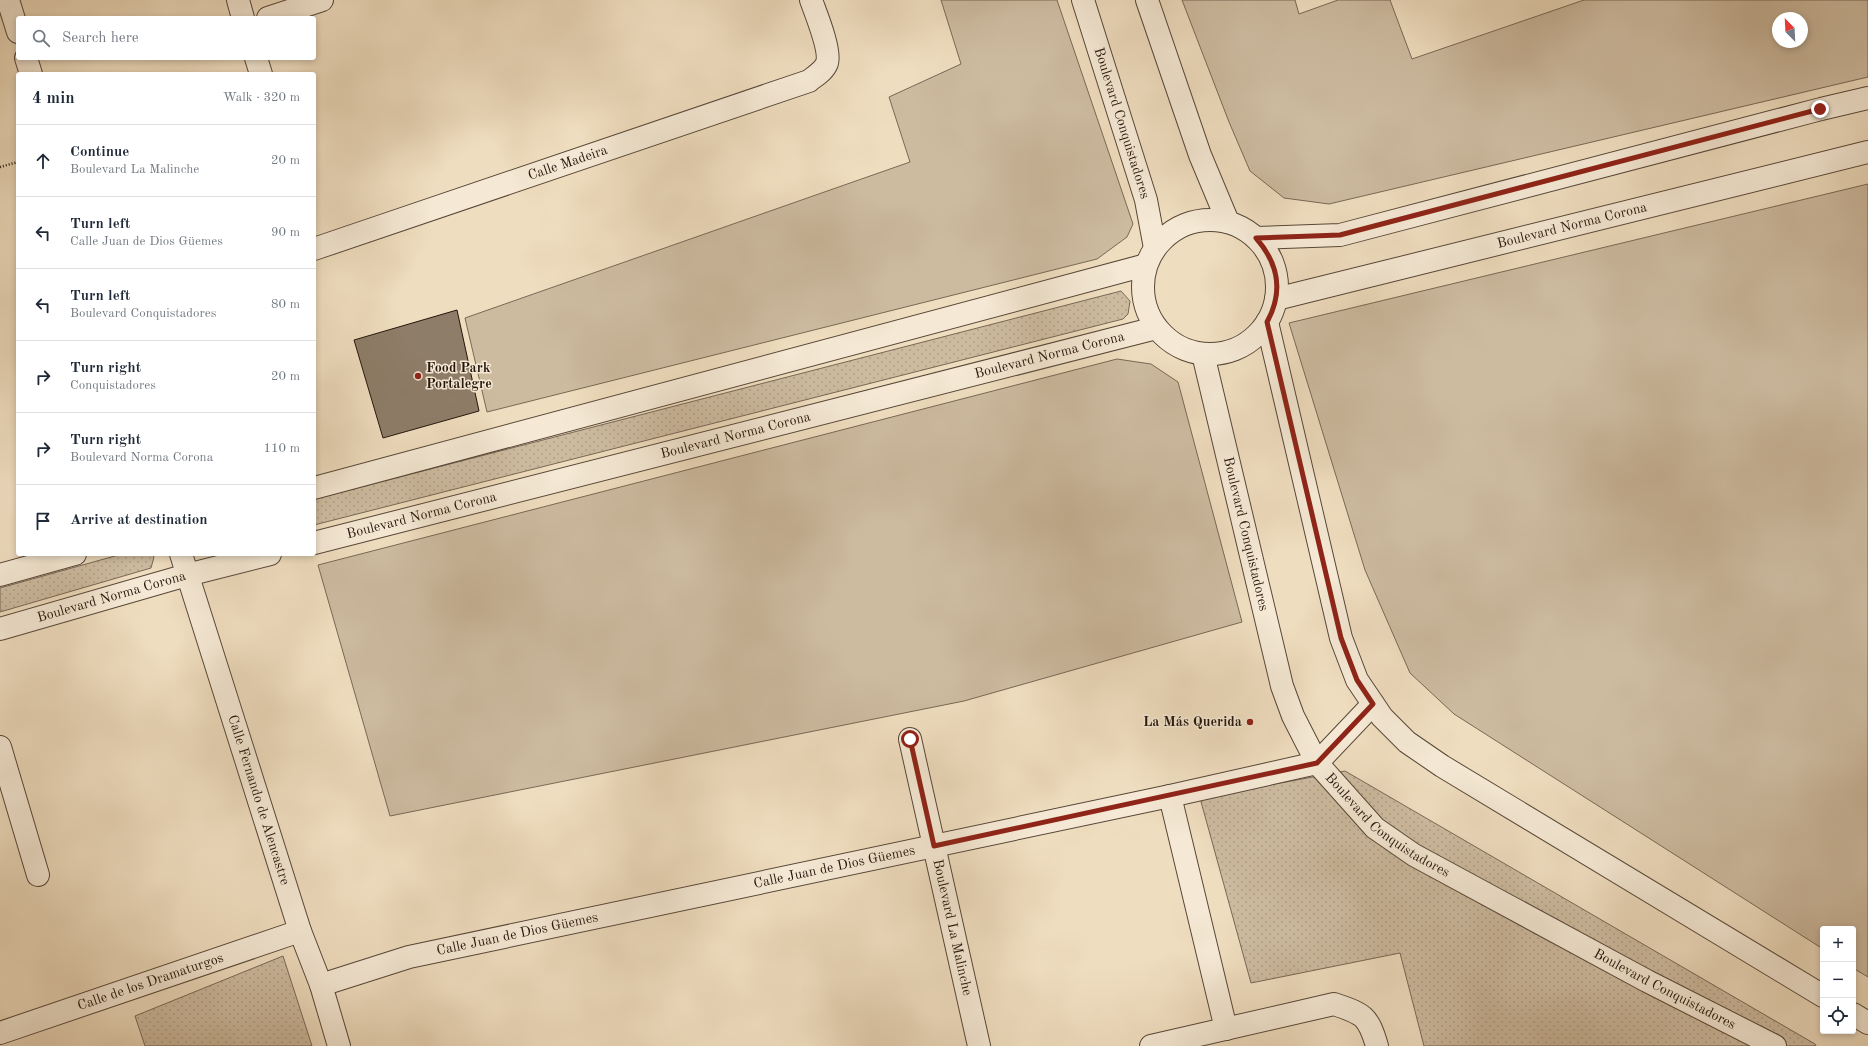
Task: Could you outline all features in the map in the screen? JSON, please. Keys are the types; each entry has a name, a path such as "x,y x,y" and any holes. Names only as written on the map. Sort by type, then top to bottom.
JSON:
{"street":[{"path":"8,0 16,26"},
{"path":"238,0 243,16"},
{"path":"274,16 322,0"},
{"name":"Calle Madeira","path":"316,248 810,81 820,73 827,63 827,52 811,0"},
{"name":"Boulevard Conquistadores","path":"1083,0 1146,200 1150,256"},
{"path":"1147,0 1200,155 1228,222"},
{"path":"27,60 30,72"},
{"path":"257,60 260,72"},
{"path":"1256,238 1340,235 1820,109 1868,98"},
{"name":"Boulevard Norma Corona","path":"1276,299 1868,152"},
{"path":"1208,219 1228,222 1243,228 1256,238 1267,250 1274,266 1277,282 1276,299 1267,322 1255,336 1240,347 1222,353 1203,354 1185,350 1169,341 1156,328 1146,309 1142,286 1150,256 1169,233 1188,223 1208,219"},
{"path":"316,487 1150,256"},
{"path":"1267,322 1341,638 1357,680 1382,716 1407,742 1442,766 1820,994"},
{"name":"Boulevard Norma Corona","path":"316,542 1156,328"},
{"name":"Boulevard Conquistadores","path":"1203,354 1282,686 1293,716 1317,763 1375,828 1414,855 1647,982 1775,1046"},
{"path":"0,575 68,556"},
{"name":"Calle Fernando de Alencastre","path":"182,556 300,931 321,985 339,1046"},
{"name":"Boulevard Norma Corona","path":"0,629 187,575 262,556"},
{"path":"1317,763 1373,704"},
{"name":"Boulevard La Malinche","path":"910,739 979,1046"},
{"path":"0,747 38,875"},
{"name":"Calle Juan de Dios Güemes","path":"321,985 409,957 1170,796 1317,763"},
{"path":"1170,796 1226,1029"},
{"name":"Calle de los Dramaturgos","path":"0,1033 300,931"},
{"path":"1151,1046 1334,1004 1355,1012 1366,1019 1373,1031 1377,1046"},
{"path":"1856,1016 1868,1023"}],"path":[{"path":"0,167 16,163"}],"shaded area":[{"path":"941,0 1057,0 1133,224 1127,237 1097,259 487,412 465,318 910,162 889,97 961,64"},
{"path":"1182,0 1295,0 1299,14 1338,0 1390,0 1412,59 1584,0 1868,0 1868,77 1329,204 1284,198 1250,171 1229,122"},
{"path":"1868,184 1868,977 1856,970 1856,926 1820,926 1820,947 1454,714 1410,673 1365,570 1289,323"},
{"path":"1121,291 1130,301 1128,314 1123,319 316,524 316,498"},
{"path":"1117,359 1151,364 1178,382 1242,622 964,701 390,816 318,565"},
{"path":"115,556 154,557 151,568 0,612 0,588"},
{"path":"1345,771 1815,1044 1816,1046 1424,1046 1400,953 1251,983 1200,798"},
{"path":"283,956 312,1046 145,1046 135,1016"}],"building":[{"name":"Food Park Portalegre","path":"457,310 479,411 383,438 354,340"}],"place":[{"name":"Food Park Portalegre","path":"418,376"},
{"name":"La Más Querida","path":"1250,722"}],"route":[{"path":"910,739 934,846 1317,763 1373,704 1357,680 1341,638 1267,322 1276,299 1277,282 1274,266 1267,250 1256,238 1340,235 1820,109"}]}
